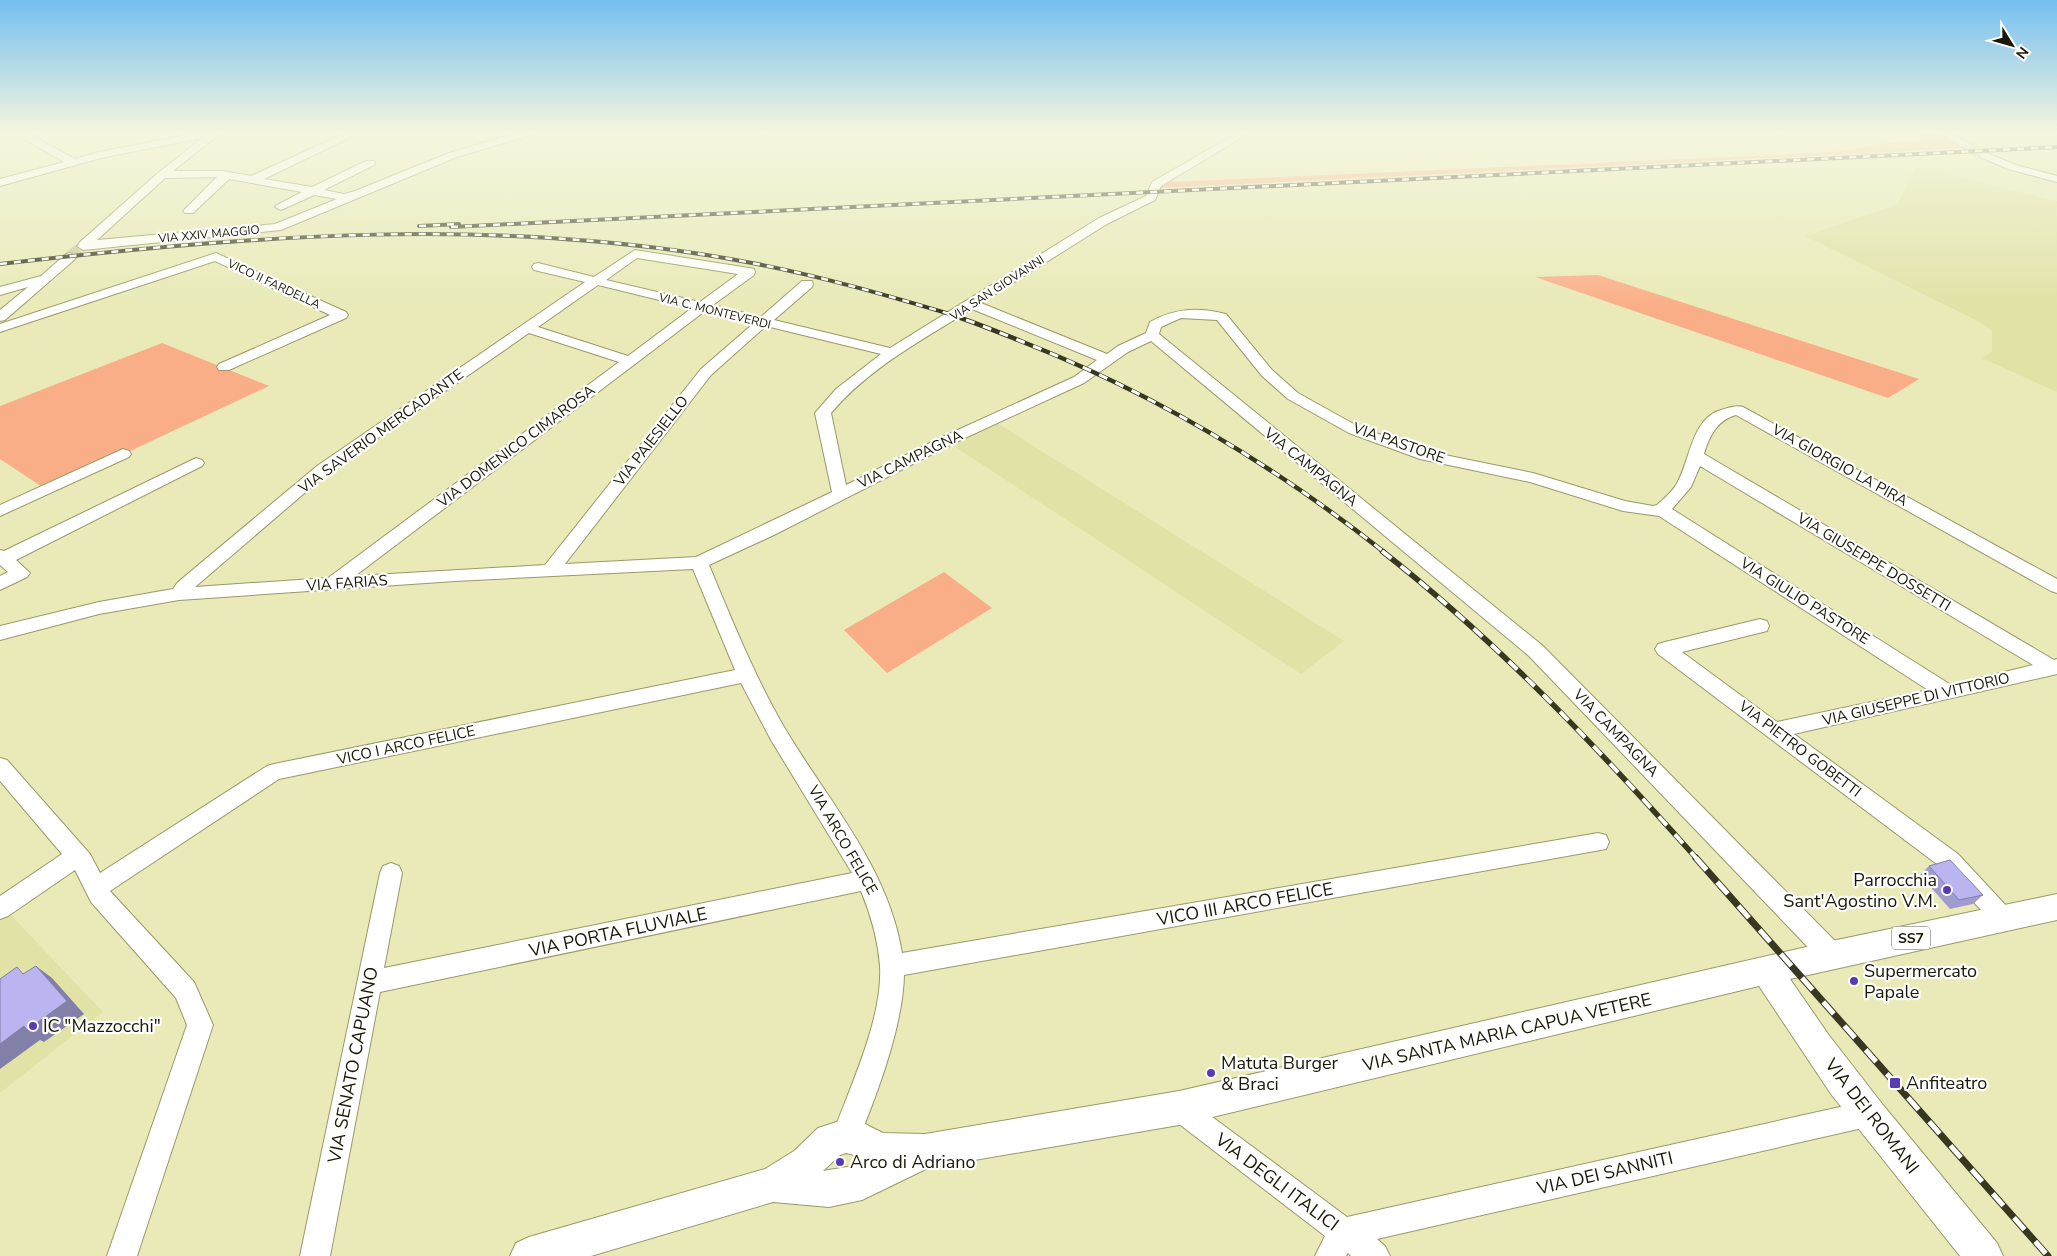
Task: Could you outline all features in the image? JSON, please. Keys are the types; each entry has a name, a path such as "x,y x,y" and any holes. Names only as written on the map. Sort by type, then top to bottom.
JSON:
{"main road":[{"name":"VIA SANTA MARIA CAPUA VETERE","path":"925,1151 1179,1108 1832,955 2057,908"},
{"name":"VIA DEI ROMANI","path":"1767,971 1793,1014 1867,1114 1984,1256"},
{"name":"SS7","path":"529,1256 773,1184 806,1163 830,1140 846,1136 859,1138 879,1150 925,1151"},
{"name":"SS7","path":"773,1184 829,1189 862,1182 925,1151"}],"street":[{"name":"VIA XXIV MAGGIO","path":"145,191 83,246 277,227 366,191"},
{"path":"189,211 210,191"},
{"path":"300,191 338,197 358,194"},
{"path":"281,207 316,191"},
{"name":"VIA SAN GIOVANNI","path":"840,493 823,413 841,392 893,353 1103,221 1151,198 1154,191"},
{"name":"VIA SAVERIO MERCADANTE","path":"179,594 184,586 323,469 593,281 635,254 749,272 700,308"},
{"path":"0,317 70,257"},
{"name":"VICO II FARDELLA","path":"0,328 216,257 341,315 224,367"},
{"name":"VIA C. MONTEVERDI","path":"538,267 700,308 893,353"},
{"path":"0,291 47,277"},
{"path":"765,323 807,284"},
{"path":"971,304 1108,360"},
{"name":"VIA DOMENICO CIMAROSA","path":"332,584 700,308"},
{"name":"VIA PASTORE","path":"1152,335 1155,325 1170,316 1185,312 1221,317 1267,373 1293,396 1354,430 1426,456 1533,478 1623,506 1654,511 1662,510"},
{"name":"VIA PAIESIELLO","path":"550,570 706,372 765,323"},
{"path":"526,328 629,361"},
{"name":"VIA CAMPAGNA","path":"699,563 768,531 840,493 1079,380 1130,345 1152,335 1536,651 1832,955"},
{"name":"VIA GIORGIO LA PIRA","path":"1662,510 1684,486 1701,438 1711,423 1728,411 1738,410 2057,587"},
{"path":"0,512 123,454"},
{"name":"VIA GIUSEPPE DOSSETTI","path":"1695,456 2055,667"},
{"path":"0,584 21,573 2,558 196,463"},
{"name":"VIA GIULIO PASTORE","path":"1662,510 1948,693"},
{"name":"VIA FARIAS","path":"0,634 99,608 179,594 550,570 699,563"},
{"name":"VIA ARCO FELICE","path":"699,563 746,675 779,735 825,804 877,899 892,966 888,1006 846,1136"},
{"name":"VIA PIETRO GOBETTI","path":"1760,626 1665,649 1950,862 2003,918"},
{"name":"VIA GIUSEPPE DI VITTORIO","path":"1775,730 1948,693 2055,667"},
{"name":"VICO I ARCO FELICE","path":"96,888 274,772 746,675"},
{"path":"0,766 82,861 99,895 185,990 200,1025 122,1256"},
{"name":"VICO III ARCO FELICE","path":"892,966 1598,842"},
{"path":"0,908 77,856"},
{"name":"VIA SENATO CAPUANO","path":"315,1256 390,873"},
{"name":"VIA PORTA FLUVIALE","path":"369,983 867,880"},
{"name":"VIA DEGLI ITALICI","path":"1179,1108 1337,1244 1375,1256"},
{"name":"VIA DEI SANNITI","path":"1337,1244 1867,1114"}],"shaded area":[{"path":"1904,191 2014,191 2057,201 2057,392 1982,358 1992,352 1992,331 1980,322 1805,236 1898,203"},
{"path":"1598,275 1919,379 1888,398 1535,277"},
{"path":"162,343 269,386 47,490 0,459 0,406"},
{"path":"997,423 1344,641 1301,674 951,444"},
{"path":"944,572 992,608 887,673 844,630"},
{"path":"6,910 103,1012 0,1093 0,915"}],"building":[{"path":"1950,860 1983,895 1959,900 1929,866"},
{"path":"36,966 67,1001 27,1030 24,1026 0,1044 0,979 17,967 23,974"}],"tunnel":[{"path":"70,257 83,246"}],"railway":[{"path":"451,227 1181,191"},
{"path":"419,226 459,224"},
{"path":"0,264 188,245 282,238 376,235 471,235 565,239 658,248 752,263 853,286 953,315"},
{"path":"949,314 1071,362 1165,408 1256,461 1342,520 1384,552"},
{"path":"1382,551 1425,586 1507,659 1585,737 1697,859"},
{"path":"1696,858 2048,1256"}],"place":[{"name":"Parrocchia Sant'Agostino V.M.","path":"1947,890"},
{"name":"Supermercato Papale","path":"1854,981"},
{"name":"IC \"Mazzocchi\"","path":"33,1026"},
{"name":"Matuta Burger & Braci","path":"1211,1073"},
{"name":"Anfiteatro","path":"1895,1083"},
{"name":"Arco di Adriano","path":"840,1162"}]}
